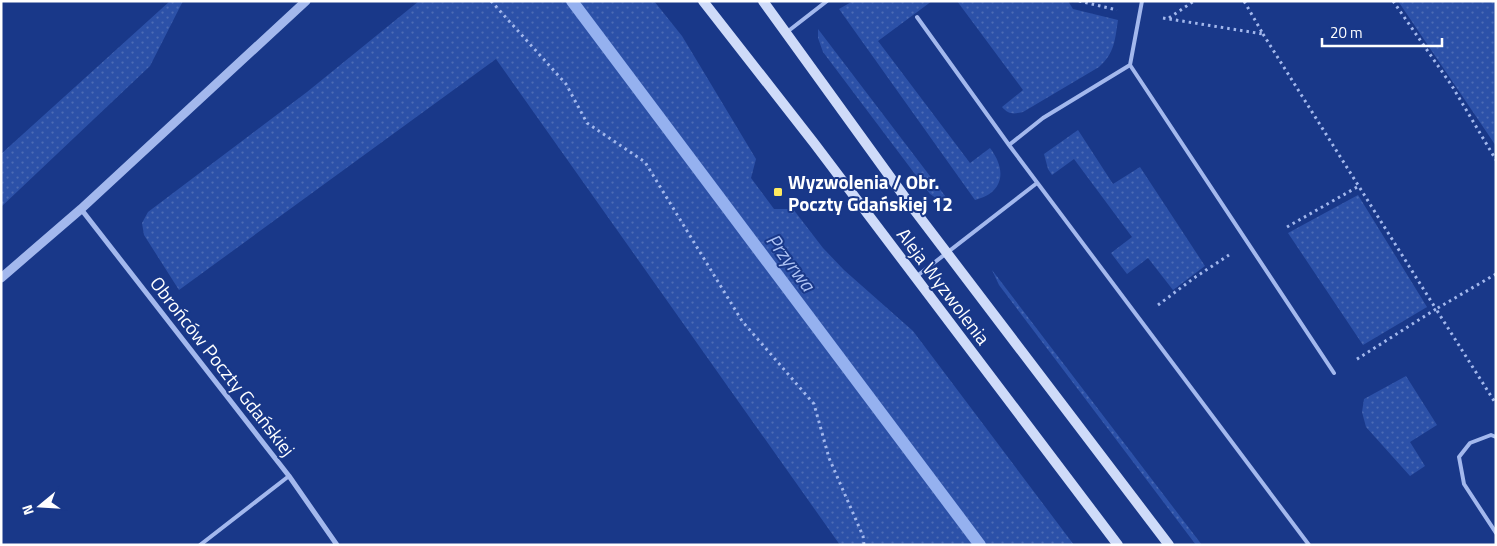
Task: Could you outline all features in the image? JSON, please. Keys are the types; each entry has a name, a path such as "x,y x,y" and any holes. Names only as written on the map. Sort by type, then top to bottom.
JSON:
{"main road":[{"name":"Aleja Wyzwolenia","path":"703,1 728,31 1118,545"},
{"name":"Aleja Wyzwolenia","path":"763,1 909,203 1169,545"}],"street":[{"path":"3,273 81,209 306,1"},
{"name":"Obrońców Poczty Gdańskiej","path":"81,209 289,476 337,545"}],"lane":[{"path":"785,33 827,1"},
{"path":"1142,1 1130,65 1334,374"},
{"path":"917,17 1037,183 1309,545"},
{"path":"1009,145 1043,118 1130,65"},
{"path":"915,277 1037,183"},
{"path":"1496,437 1491,435 1470,443 1458,456 1464,484 1496,534"},
{"path":"200,545 289,476"}],"path":[{"path":"491,1 566,84 587,123 645,162 742,321 814,404 829,458 863,536 864,545"},
{"path":"1194,1 1168,18 1263,34"},
{"path":"1244,1 1496,404"},
{"path":"1394,1 1452,86 1496,160"},
{"path":"1287,227 1359,186"},
{"path":"1140,319 1194,278 1248,243"},
{"path":"1334,374 1436,309 1496,274"}],"shaded area":[{"path":"170,1 183,1 150,66 1,207 1,154"},
{"path":"419,1 654,1 682,36 756,159 751,178 774,209 793,209 823,248 844,270 913,331 1074,545 840,545 496,59 179,290 144,235 142,223 148,212 307,92"},
{"path":"853,1 932,1 878,41 970,163 990,148 999,164 1000,180 992,192 985,197 975,200 839,9"},
{"path":"957,1 1068,1 1073,9 1118,20 1116,33 1111,51 1099,67 1023,112 1009,113 1002,107 1023,90"},
{"path":"1398,1 1496,1 1496,146"},
{"path":"818,29 952,205 942,202 930,194 823,52 818,38"},
{"path":"1078,130 1113,184 1140,167 1205,266 1173,290 1148,258 1127,274 1111,253 1132,237 1074,159 1052,175 1048,169 1044,154"},
{"path":"1358,195 1427,307 1363,345 1288,233"},
{"path":"992,270 1202,545 1196,545 999,285"},
{"path":"1406,376 1437,425 1410,442 1425,466 1410,476 1366,427 1362,412 1364,399"}],"waterway":[{"name":"Przyrwa","path":"572,1 980,545"}],"place":[{"name":"Wyzwolenia / Obr. Poczty Gdańskiej 12","path":"778,192"}]}
